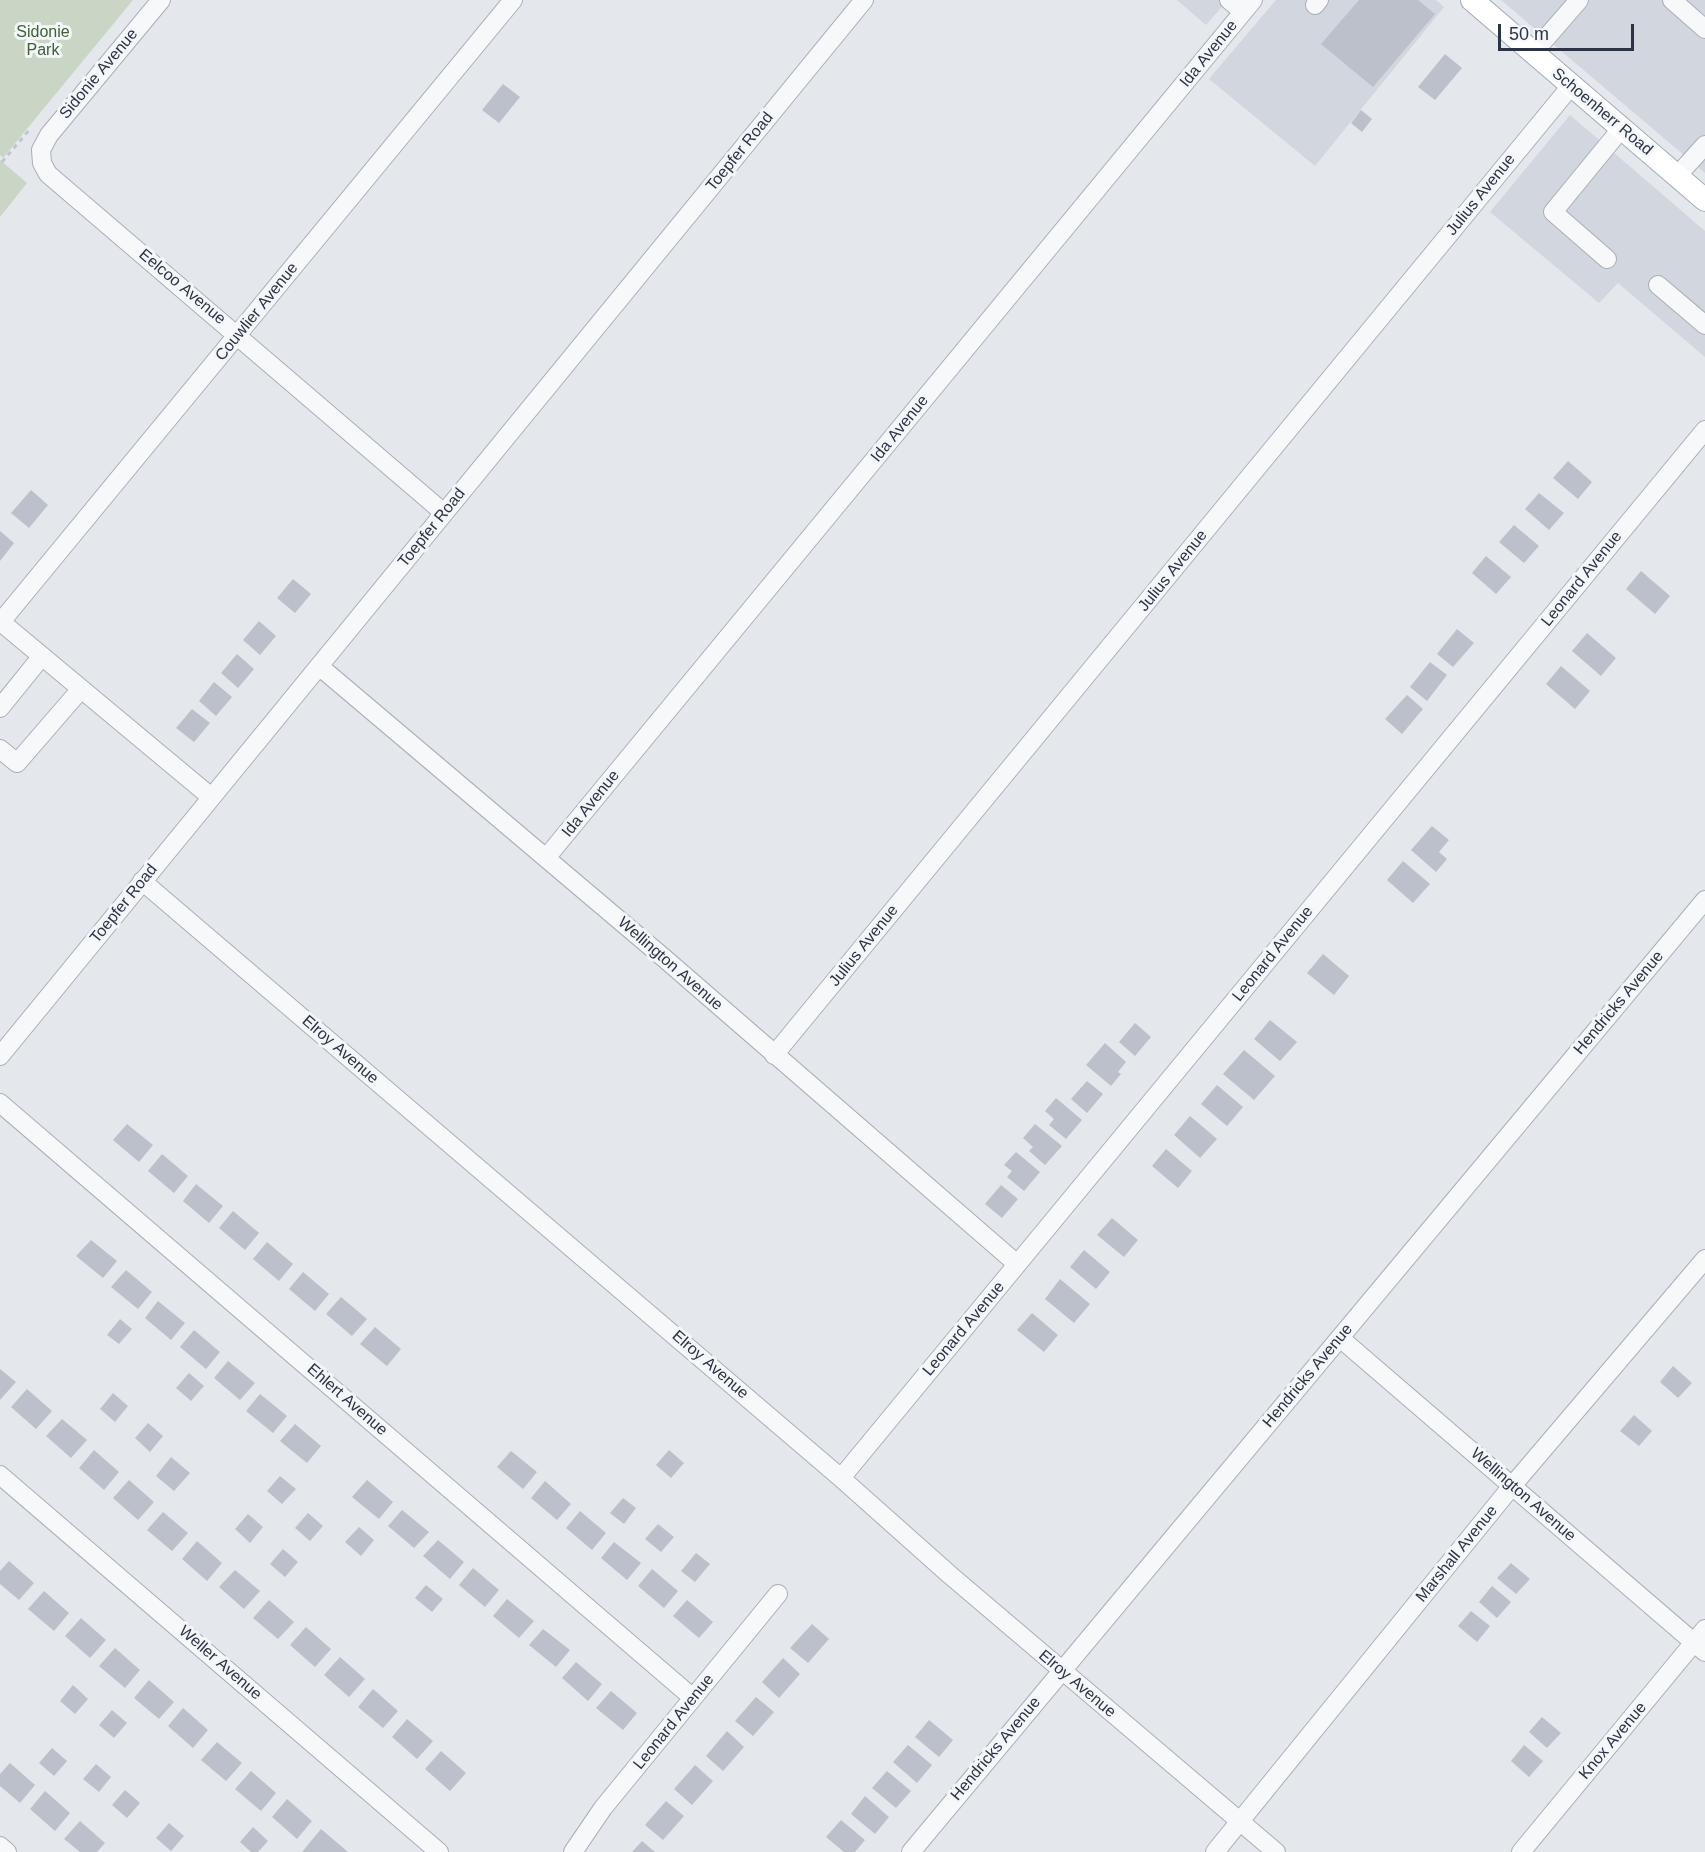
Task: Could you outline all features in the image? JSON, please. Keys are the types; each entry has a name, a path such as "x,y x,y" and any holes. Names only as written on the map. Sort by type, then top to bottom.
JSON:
{"main road":[{"name":"Schoenherr Road","path":"1472,0 1705,200"}],"street":[{"name":"Sidonie Avenue","path":"41,150 49,135 161,0"},
{"name":"Couwlier Avenue","path":"0,623 513,0"},
{"name":"Toepfer Road","path":"0,1056 864,0"},
{"path":"1229,0 1248,6"},
{"path":"1533,53 1579,0"},
{"path":"1672,0 1705,29"},
{"name":"Ida Avenue","path":"546,858 1248,6"},
{"name":"Julius Avenue","path":"774,1055 1571,86"},
{"path":"1607,259 1553,212 1621,129"},
{"path":"1677,176 1705,145"},
{"name":"Eelcoo Avenue","path":"41,150 42,163 48,174 239,335 444,513"},
{"path":"1658,285 1705,325"},
{"name":"Leonard Avenue","path":"841,1478 1705,430"},
{"path":"0,623 211,797"},
{"path":"0,708 42,656"},
{"name":"Wellington Avenue","path":"319,666 664,958 1017,1264"},
{"path":"0,749 17,763 81,689"},
{"name":"Elroy Avenue","path":"142,881 1276,1852"},
{"name":"Hendricks Avenue","path":"911,1852 1340,1338 1699,921 1705,900"},
{"name":"Ehlert Avenue","path":"0,1102 693,1698"},
{"name":"Marshall Avenue","path":"1215,1852 1512,1486 1705,1259"},
{"name":"Wellington Avenue","path":"1340,1338 1512,1486 1701,1641"},
{"name":"Weller Avenue","path":"0,1475 439,1852"},
{"name":"Leonard Avenue","path":"573,1852 603,1808 778,1594"},
{"name":"Knox Avenue","path":"1521,1852 1701,1641"},
{"path":"0,1846 7,1852"}],"shaded area":[{"path":"1177,0 1228,0 1206,25"},
{"path":"1276,0 1436,0 1444,7 1315,166 1209,79"},
{"path":"1501,0 1705,0 1705,173"},
{"path":"1570,115 1705,231 1705,357 1618,283 1599,303 1490,212"}],"green space":[{"name":"Sidonie Park","path":"0,0 133,0 3,158 0,155"},
{"path":"0,160 27,183 0,217"}],"building":[{"path":"1359,0 1418,0 1435,14 1373,87 1321,44"},
{"path":"1445,54 1462,68 1435,100 1418,87"},
{"path":"503,84 520,97 499,123 482,110"},
{"path":"1361,110 1372,119 1362,132 1351,123"},
{"path":"1568,461 1592,482 1578,499 1553,478"},
{"path":"31,490 48,505 29,528 11,513"},
{"path":"1539,493 1564,513 1549,530 1525,509"},
{"path":"1514,525 1539,546 1524,563 1499,542"},
{"path":"0,531 14,543 0,561"},
{"path":"1486,556 1511,577 1496,594 1472,573"},
{"path":"1641,571 1670,596 1655,614 1626,589"},
{"path":"293,579 311,594 295,613 277,598"},
{"path":"259,621 276,636 260,655 243,640"},
{"path":"1457,629 1474,643 1453,667 1437,654"},
{"path":"1587,633 1616,658 1601,676 1572,651"},
{"path":"237,654 254,669 238,688 221,673"},
{"path":"1430,662 1447,675 1427,701 1410,687"},
{"path":"1561,666 1590,691 1575,709 1546,684"},
{"path":"214,682 232,697 216,716 199,701"},
{"path":"1407,695 1423,709 1402,734 1385,719"},
{"path":"192,709 210,723 194,742 176,728"},
{"path":"1432,826 1449,840 1439,852 1447,859 1436,872 1411,850"},
{"path":"1403,861 1430,884 1413,903 1387,880"},
{"path":"1323,954 1349,976 1334,995 1307,973"},
{"path":"1270,1020 1297,1042 1280,1061 1254,1039"},
{"path":"1135,1023 1151,1037 1135,1056 1119,1042"},
{"path":"1105,1043 1126,1062 1118,1072 1121,1074 1111,1086 1086,1065"},
{"path":"1244,1050 1275,1076 1254,1100 1223,1074"},
{"path":"1087,1081 1103,1094 1087,1113 1071,1099"},
{"path":"1217,1085 1243,1107 1227,1126 1201,1104"},
{"path":"1056,1098 1082,1120 1066,1139 1049,1125 1054,1119 1045,1111"},
{"path":"1190,1116 1217,1139 1200,1158 1174,1135"},
{"path":"127,1124 153,1145 139,1162 113,1140"},
{"path":"1035,1124 1062,1146 1045,1165 1029,1151 1033,1147 1023,1138"},
{"path":"1166,1149 1192,1171 1178,1188 1152,1166"},
{"path":"1016,1152 1040,1172 1024,1191 1007,1177 1012,1171 1004,1165"},
{"path":"162,1154 188,1176 174,1193 148,1171"},
{"path":"196,1184 223,1206 209,1223 183,1201"},
{"path":"1001,1185 1018,1199 1002,1218 985,1204"},
{"path":"233,1211 259,1233 245,1250 219,1228"},
{"path":"1112,1218 1138,1240 1124,1257 1097,1235"},
{"path":"91,1240 117,1261 103,1278 76,1256"},
{"path":"267,1242 293,1264 279,1281 253,1259"},
{"path":"1084,1250 1110,1272 1096,1289 1070,1267"},
{"path":"126,1270 152,1292 138,1309 111,1287"},
{"path":"303,1272 329,1294 315,1311 289,1289"},
{"path":"1060,1279 1090,1304 1074,1323 1045,1299"},
{"path":"341,1297 367,1319 352,1336 326,1314"},
{"path":"158,1301 185,1323 171,1340 145,1318"},
{"path":"1032,1313 1058,1335 1044,1352 1017,1330"},
{"path":"120,1319 132,1329 119,1344 107,1335"},
{"path":"375,1327 401,1349 387,1366 360,1344"},
{"path":"194,1330 220,1352 206,1369 180,1347"},
{"path":"228,1361 255,1383 240,1400 214,1378"},
{"path":"1673,1366 1692,1383 1678,1398 1660,1382"},
{"path":"0,1369 16,1382 0,1400"},
{"path":"189,1373 204,1386 191,1401 176,1388"},
{"path":"27,1389 52,1411 36,1429 11,1407"},
{"path":"113,1393 128,1406 115,1422 100,1409"},
{"path":"260,1394 287,1416 273,1433 246,1411"},
{"path":"1634,1415 1652,1431 1639,1446 1620,1431"},
{"path":"62,1419 87,1440 71,1458 46,1436"},
{"path":"148,1423 163,1436 150,1452 135,1438"},
{"path":"295,1424 321,1446 307,1463 280,1441"},
{"path":"94,1450 119,1472 104,1490 79,1468"},
{"path":"669,1450 684,1463 671,1478 656,1465"},
{"path":"511,1451 537,1472 523,1489 497,1467"},
{"path":"171,1457 190,1473 174,1491 156,1476"},
{"path":"280,1476 296,1489 282,1504 267,1491"},
{"path":"129,1480 154,1502 138,1520 113,1498"},
{"path":"367,1480 393,1502 379,1519 352,1497"},
{"path":"545,1481 571,1504 557,1520 531,1498"},
{"path":"623,1498 636,1508 624,1524 610,1513"},
{"path":"402,1510 429,1532 414,1548 388,1526"},
{"path":"580,1511 606,1533 592,1550 566,1528"},
{"path":"163,1512 188,1533 172,1551 147,1530"},
{"path":"308,1513 323,1526 310,1541 295,1528"},
{"path":"248,1514 263,1527 250,1543 235,1529"},
{"path":"658,1524 674,1537 661,1552 645,1539"},
{"path":"359,1527 374,1540 361,1556 345,1542"},
{"path":"438,1540 464,1562 450,1579 423,1556"},
{"path":"197,1541 222,1563 207,1581 182,1559"},
{"path":"614,1542 641,1563 627,1580 601,1558"},
{"path":"283,1549 298,1562 285,1577 270,1564"},
{"path":"696,1553 710,1564 695,1582 681,1571"},
{"path":"9,1561 34,1583 19,1600 0,1584 0,1571"},
{"path":"1511,1563 1530,1579 1516,1594 1497,1578"},
{"path":"473,1568 499,1590 485,1607 459,1585"},
{"path":"652,1569 678,1591 664,1608 638,1586"},
{"path":"235,1570 260,1591 244,1609 219,1587"},
{"path":"426,1585 443,1599 432,1612 415,1598"},
{"path":"1492,1586 1511,1602 1497,1618 1479,1602"},
{"path":"44,1591 69,1613 54,1631 28,1609"},
{"path":"507,1599 534,1621 519,1638 493,1616"},
{"path":"269,1600 294,1622 278,1639 253,1618"},
{"path":"687,1600 713,1622 699,1638 673,1616"},
{"path":"1471,1611 1490,1626 1477,1642 1458,1626"},
{"path":"81,1618 106,1640 90,1658 65,1636"},
{"path":"812,1624 829,1639 808,1663 790,1648"},
{"path":"306,1627 331,1649 315,1667 290,1645"},
{"path":"543,1629 570,1650 556,1667 529,1645"},
{"path":"115,1648 140,1670 125,1688 99,1666"},
{"path":"340,1657 365,1679 349,1697 324,1675"},
{"path":"783,1658 800,1674 779,1698 762,1682"},
{"path":"576,1662 602,1684 588,1701 562,1678"},
{"path":"149,1680 174,1702 159,1719 134,1698"},
{"path":"73,1685 88,1699 75,1714 60,1701"},
{"path":"373,1689 398,1711 383,1728 358,1707"},
{"path":"611,1691 637,1713 623,1730 596,1708"},
{"path":"756,1697 774,1712 753,1736 735,1721"},
{"path":"183,1708 208,1730 193,1748 168,1726"},
{"path":"112,1710 127,1723 114,1738 99,1725"},
{"path":"1542,1717 1561,1733 1547,1748 1529,1732"},
{"path":"407,1719 433,1741 417,1759 392,1737"},
{"path":"929,1720 953,1740 939,1757 915,1737"},
{"path":"727,1731 744,1747 723,1771 706,1756"},
{"path":"217,1742 242,1763 226,1781 201,1760"},
{"path":"908,1745 932,1765 917,1783 893,1762"},
{"path":"1524,1745 1543,1761 1529,1777 1511,1761"},
{"path":"52,1748 67,1761 54,1776 39,1763"},
{"path":"441,1751 466,1773 450,1791 425,1769"},
{"path":"10,1763 35,1785 20,1803 0,1786 0,1774"},
{"path":"96,1764 111,1777 99,1792 83,1779"},
{"path":"695,1765 713,1781 692,1805 674,1789"},
{"path":"251,1771 276,1793 261,1811 235,1789"},
{"path":"887,1771 911,1791 896,1808 872,1788"},
{"path":"125,1790 140,1803 127,1818 112,1805"},
{"path":"45,1791 70,1813 55,1831 30,1809"},
{"path":"865,1796 889,1817 875,1834 851,1814"},
{"path":"287,1799 312,1821 297,1839 272,1817"},
{"path":"666,1801 684,1816 663,1840 645,1825"},
{"path":"841,1820 865,1840 855,1852 844,1852 826,1837"},
{"path":"80,1821 105,1843 97,1852 80,1852 64,1839"},
{"path":"169,1823 184,1836 171,1851 156,1838"},
{"path":"253,1827 268,1841 258,1852 251,1852 240,1842"},
{"path":"321,1829 348,1852 302,1852"},
{"path":"642,1841 655,1852 632,1852"}]}
